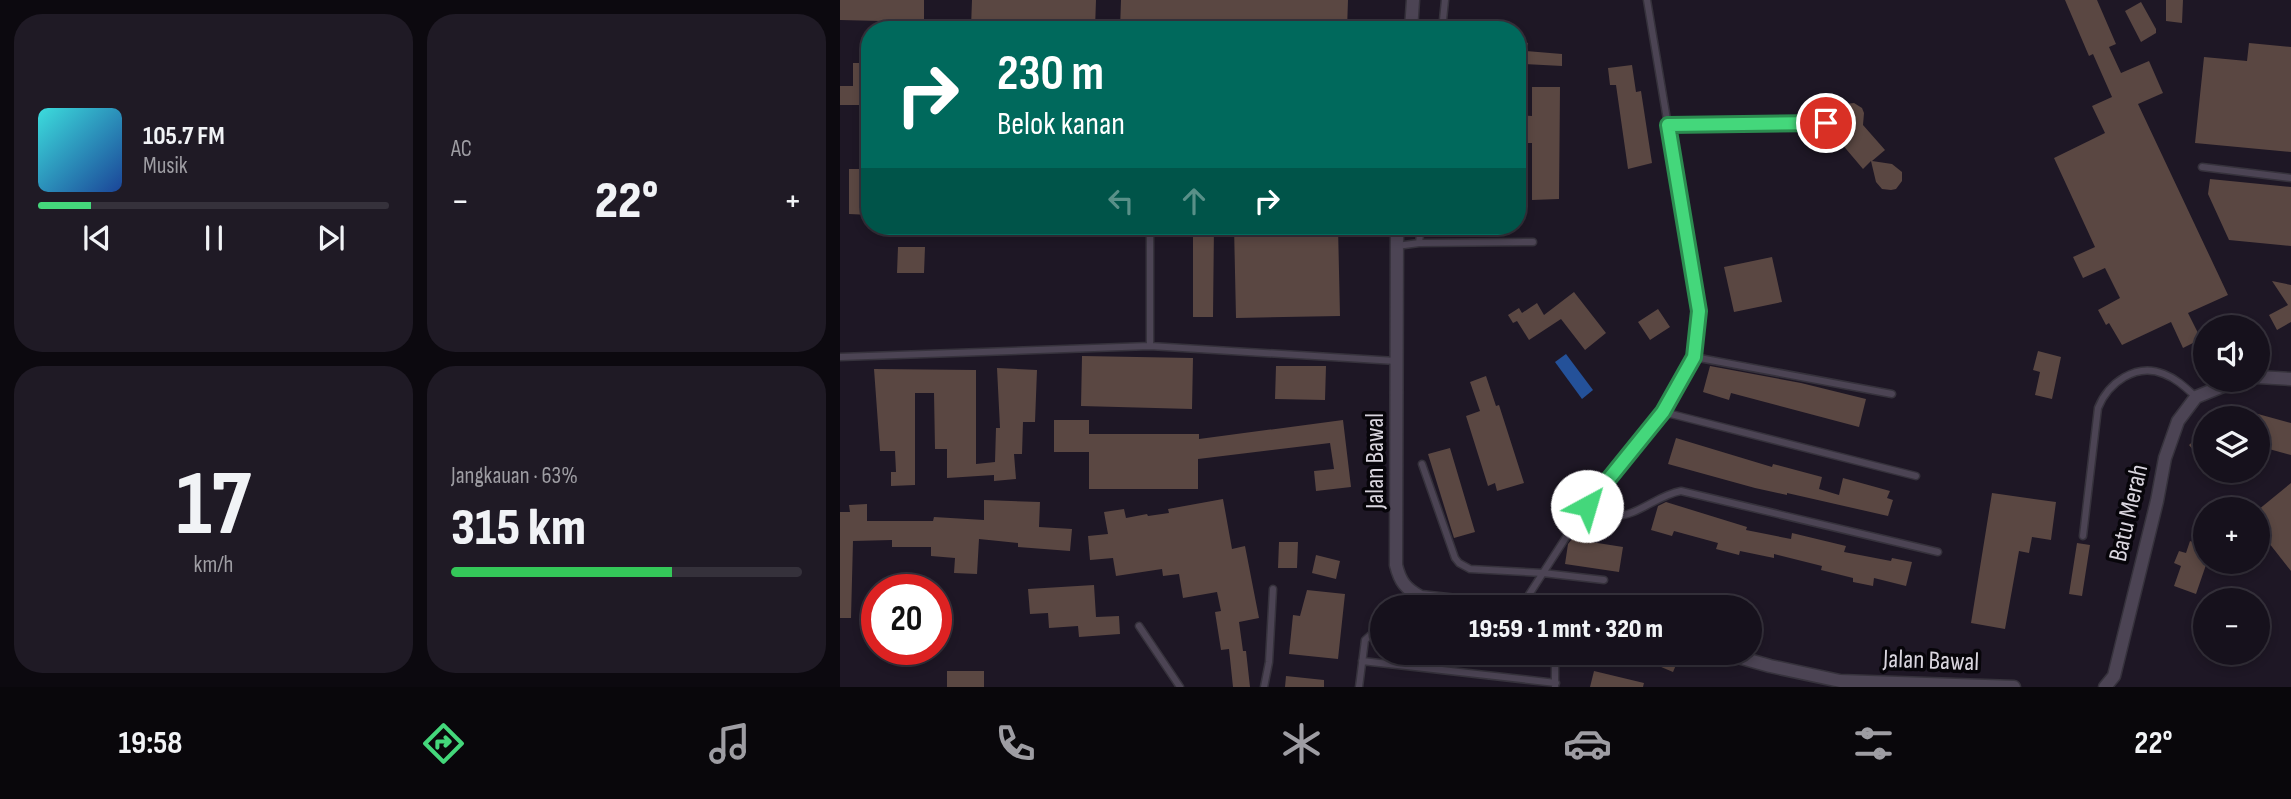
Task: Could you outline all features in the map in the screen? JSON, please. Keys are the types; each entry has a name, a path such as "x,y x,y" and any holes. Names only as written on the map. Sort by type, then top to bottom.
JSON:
{"street":[{"path":"1412,21 1413,0"},
{"name":"Jalan Bawal","path":"1397,235 1396,565 1399,579 1417,595"},
{"path":"2270,378 2291,379"},
{"path":"2196,397 2208,392"},
{"name":"Batu Merah","path":"2105,687 2114,676 2165,458 2178,421 2196,397"},
{"name":"Jalan Bawal","path":"1762,664 1840,681 2014,687"}],"lane":[{"path":"1443,21 1445,0"},
{"path":"1529,595 1587,506 1663,412 1694,357 1699,311 1647,0"},
{"path":"1668,125 1826,123"},
{"path":"2202,167 2291,178"},
{"path":"1150,235 1150,346"},
{"path":"1419,243 1420,235"},
{"path":"1397,246 1419,243 1532,242"},
{"path":"840,357 1150,346 1398,361"},
{"path":"1694,357 1892,394"},
{"path":"2083,536 2098,408 2113,383 2142,371 2162,373 2180,383 2196,397"},
{"path":"1663,412 1916,475"},
{"path":"1422,464 1459,563 1470,569 1604,580"},
{"path":"1587,506 1611,516 1620,515 1630,513 1670,493 1681,491 1938,552"},
{"path":"1264,687 1269,662 1273,589"},
{"path":"1139,626 1180,687"},
{"path":"1359,687 1367,636 1370,634"},
{"path":"1362,661 1556,685 1556,665"}],"water":[{"path":"1566,354 1593,390 1582,399 1555,362"}],"building":[{"path":"840,0 924,0 924,21 840,20"},
{"path":"972,0 1096,0 1095,21 971,21"},
{"path":"1121,0 1348,0 1347,21 1120,21"},
{"path":"2065,0 2097,0 2116,44 2109,47 2121,73 2149,61 2163,93 2138,104 2228,295 2188,313 2193,323 2193,343 2183,348 2171,322 2122,345 2098,310 2120,298 2105,268 2083,278 2073,257 2095,247 2054,158 2105,133 2092,106 2112,97 2093,54 2089,56"},
{"path":"2166,0 2183,0 2182,23 2166,21"},
{"path":"2141,2 2156,33 2141,42 2125,11"},
{"path":"2249,43 2291,47 2291,152 2195,143 2204,57 2247,61"},
{"path":"1526,51 1562,54 1562,66 1526,64"},
{"path":"853,63 861,63 861,105 840,105 840,86 853,86"},
{"path":"1632,65 1636,92 1641,91 1652,163 1628,169 1616,85 1610,85 1608,68"},
{"path":"1532,87 1560,87 1559,199 1532,200 1532,143 1526,143 1526,116 1532,116"},
{"path":"1854,103 1862,108 1863,125 1885,150 1872,161 1892,164 1902,172 1902,181 1896,189 1882,189 1876,182 1871,161 1863,169 1841,143 1832,149 1822,133 1838,123 1837,116 1841,107"},
{"path":"849,169 861,169 861,215 849,214"},
{"path":"2210,179 2291,187 2291,246 2229,240 2208,194"},
{"path":"1193,235 1214,235 1213,317 1193,317"},
{"path":"1234,235 1338,235 1340,316 1236,318"},
{"path":"898,247 925,247 924,273 897,273"},
{"path":"1772,257 1782,302 1734,312 1724,267"},
{"path":"2272,281 2291,285 2291,322 2277,330 2269,315 2288,305"},
{"path":"1574,292 1606,333 1585,350 1561,319 1529,340 1517,321 1513,323 1508,315 1519,308 1522,313 1537,303 1544,315"},
{"path":"1658,309 1670,327 1650,340 1638,322"},
{"path":"2038,351 2061,357 2052,399 2035,395 2040,372 2033,370"},
{"path":"1082,356 1193,358 1192,409 1081,406"},
{"path":"1276,366 1326,366 1325,400 1275,399"},
{"path":"1710,366 1801,383 1866,399 1859,427 1731,393 1729,400 1703,392"},
{"path":"997,368 1037,370 1035,422 1023,422 1022,454 1014,454 1016,479 994,481 994,475 947,478 947,449 935,449 934,393 915,393 915,485 891,486 891,472 896,472 895,451 880,451 874,369 976,370 976,464 995,462 996,428 1000,428"},
{"path":"1486,376 1496,406 1499,405 1524,483 1497,491 1495,483 1488,486 1466,416 1480,411 1470,382"},
{"path":"2270,417 2291,423 2291,455 2270,449"},
{"path":"1054,420 1089,420 1089,434 1199,434 1199,439 1343,420 1351,487 1316,491 1314,471 1334,469 1330,443 1198,459 1198,489 1089,489 1089,452 1054,452"},
{"path":"1676,438 1772,467 1773,464 1822,477 1819,489 1839,495 1843,478 1890,491 1887,498 1893,500 1888,516 1755,488 1668,464"},
{"path":"1450,448 1475,532 1454,538 1428,454"},
{"path":"2291,483 2291,571 2270,544 2270,500"},
{"path":"1992,493 2056,502 2051,540 2032,537 2029,553 2019,551 2005,629 1971,623"},
{"path":"1223,499 1232,549 1245,546 1259,618 1239,622 1250,687 1233,687 1229,649 1221,650 1215,612 1221,611 1217,592 1183,598 1179,574 1163,576 1162,569 1116,576 1113,558 1090,560 1088,536 1108,534 1104,512 1124,509 1126,518 1148,516 1169,513 1168,509"},
{"path":"984,500 1040,502 1039,527 1072,529 1070,551 1018,547 1018,543 979,539 977,574 954,573 955,558 931,556 931,547 892,547 892,540 853,541 851,618 840,618 840,512 850,512 849,505 867,504 867,521 933,521 934,517 984,520"},
{"path":"1666,502 1747,527 1746,530 1791,539 1792,533 1846,546 1844,552 1912,562 1906,586 1874,578 1873,586 1853,582 1853,578 1821,570 1822,566 1774,554 1774,558 1740,551 1739,555 1716,549 1718,543 1674,531 1672,536 1651,530 1658,506"},
{"path":"1572,539 1623,547 1619,572 1565,564 1568,544"},
{"path":"2190,541 2193,542 2193,574 2203,574 2198,588 2193,588 2193,593 2174,586 2181,566 2174,563 2179,551 2186,553"},
{"path":"1279,542 1298,542 1297,568 1278,568"},
{"path":"2077,543 2090,545 2082,596 2069,594"},
{"path":"1316,555 1340,561 1336,579 1312,573"},
{"path":"1094,585 1096,617 1119,616 1120,634 1079,637 1078,626 1049,628 1048,613 1030,614 1028,589"},
{"path":"1307,590 1345,594 1338,659 1289,654 1293,615 1300,616"},
{"path":"1656,665 1676,665 1673,672"},
{"path":"947,671 984,671 984,687 947,687"},
{"path":"1594,671 1644,683 1643,687 1590,687"},
{"path":"1286,676 1324,680 1324,687 1285,687"}],"route":[{"path":"1587,506 1663,412 1694,357 1699,311 1668,125 1826,123"}]}
